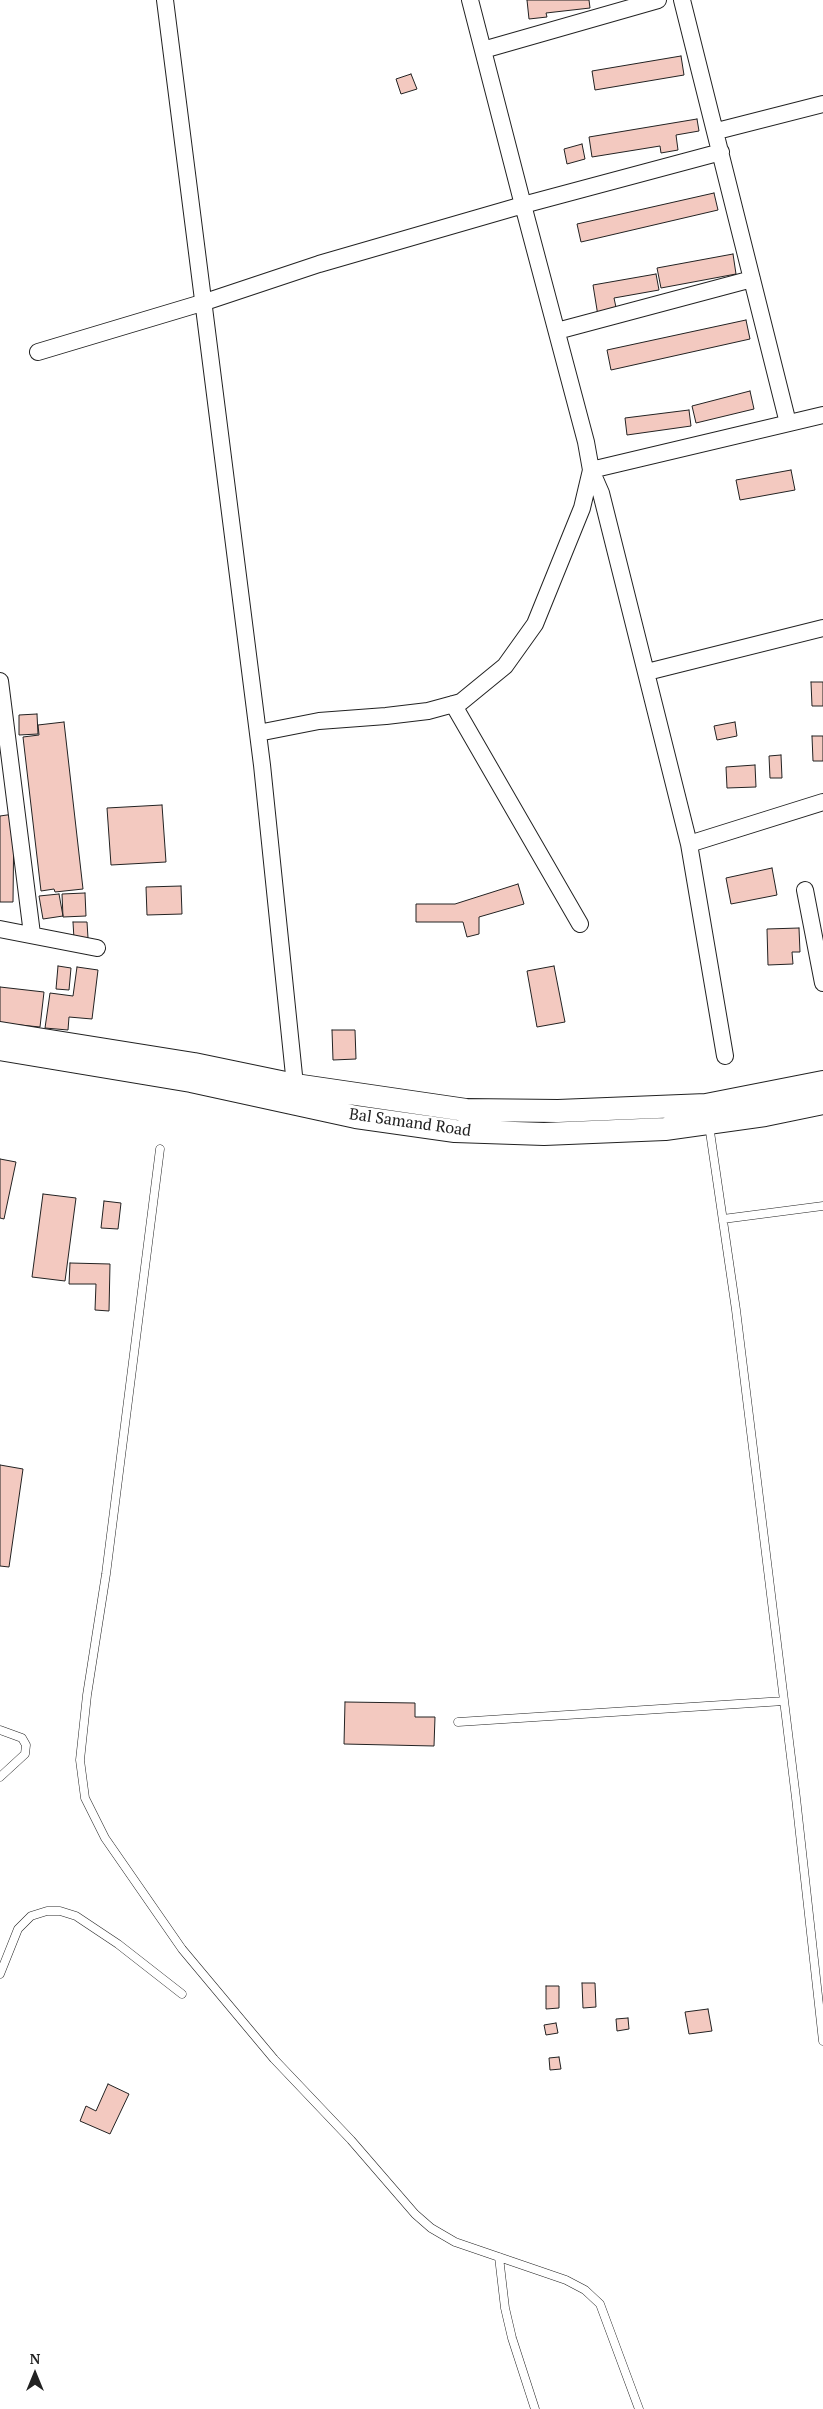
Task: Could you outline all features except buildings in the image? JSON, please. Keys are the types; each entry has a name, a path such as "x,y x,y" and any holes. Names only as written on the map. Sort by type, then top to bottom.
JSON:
{"main road":[{"name":"Bal Samand Road","path":"0,1033 194,1064 295,1085 466,1110 558,1111 706,1105 823,1082"},
{"name":"Bal Samand Road","path":"0,1049 191,1082 356,1118 456,1131 544,1134 665,1129 709,1124 823,1103"}],"street":[{"path":"165,0 205,302 258,733 295,1085"},
{"path":"470,0 586,442 591,470 601,493 689,844 725,1056"},
{"path":"483,50 658,0"},
{"path":"682,0 717,131 788,423"},
{"path":"717,131 823,104"},
{"path":"38,352 205,302 319,264 523,205 721,152"},
{"path":"556,331 752,279"},
{"path":"591,470 823,414"},
{"path":"258,733 319,721 428,711 461,702 505,666 535,624 582,508 591,470"},
{"path":"647,672 823,628"},
{"path":"0,681 32,934"},
{"path":"453,704 580,924"},
{"path":"689,844 823,802"},
{"path":"805,890 823,983"},
{"path":"0,929 97,948"}],"lane":[{"path":"709,1124 723,1219 820,1979 823,2041"},
{"path":"160,1149 106,1574 87,1694 80,1760 85,1798 105,1838 182,1949 274,2059 351,2140 415,2214 431,2228 455,2242 566,2280 585,2290 600,2304 639,2409"},
{"path":"723,1219 823,1206"},
{"path":"458,1722 784,1701"},
{"path":"0,1730 22,1738 26,1745 25,1754 0,1777"},
{"path":"0,1974 18,1929 31,1916 47,1911 60,1911 76,1916 118,1944 182,1994"},
{"path":"498,2257 512,2338 535,2409"}]}
